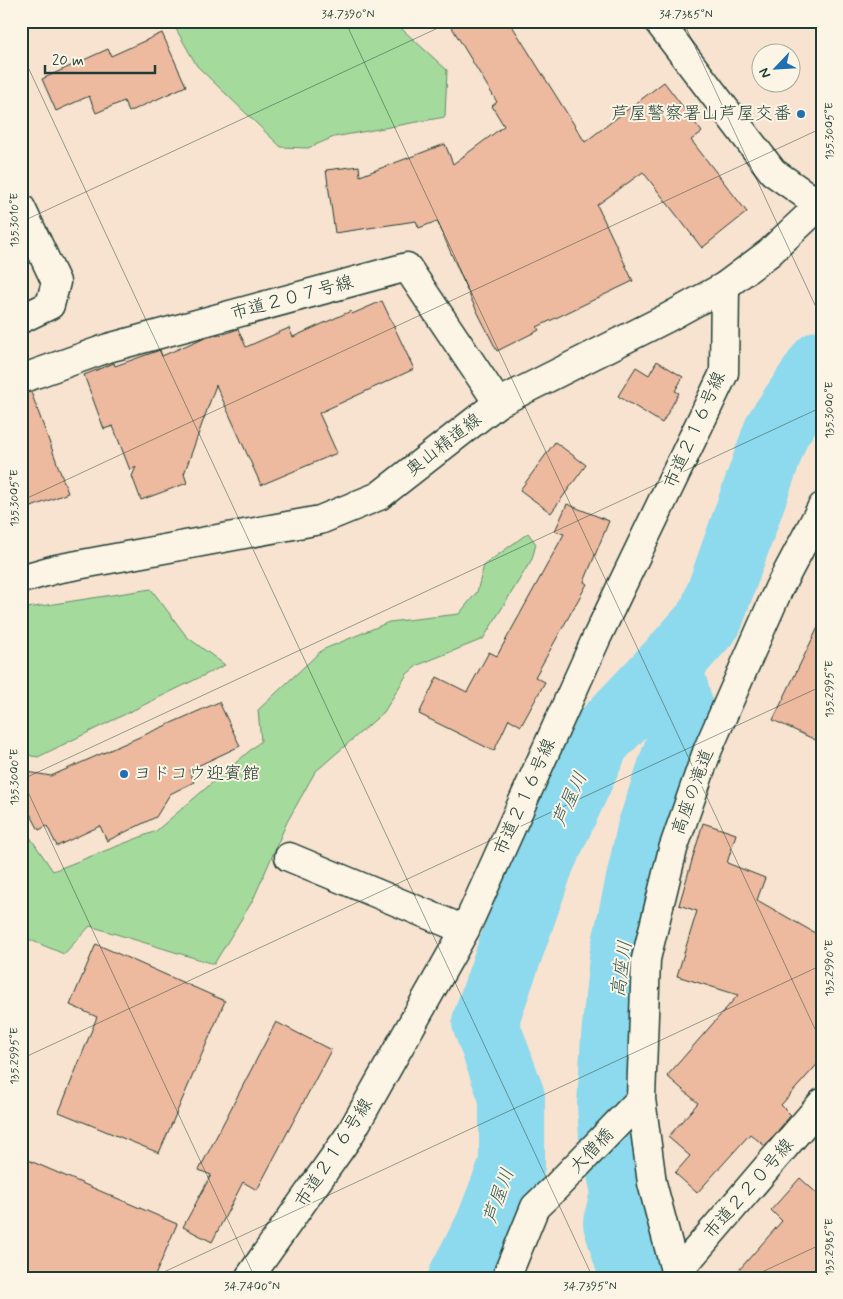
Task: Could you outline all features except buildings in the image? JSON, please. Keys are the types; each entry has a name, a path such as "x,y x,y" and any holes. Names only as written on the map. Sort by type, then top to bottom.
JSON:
{"street":[{"path":"658,21 773,172 821,204"},
{"name":"奥山精道線","path":"21,578 56,569 320,520 379,496 498,404 667,318 725,286 768,253 821,204"},
{"path":"21,208 56,282 50,305 21,319"},
{"name":"市道２０７号線","path":"21,379 108,348 407,267 498,404"},
{"name":"市道２１６号線","path":"249,1278 349,1136 465,930 596,639 724,373 725,286"},
{"name":"高座の滝道","path":"676,1276 634,1106 646,959 673,849 712,740 779,588 822,507"},
{"path":"289,857 465,930"},
{"name":"市道２２０号線","path":"676,1276 822,1103"},
{"name":"大僧橋","path":"506,1278 535,1207 634,1106"}],"green space":[{"path":"183,21 393,21 447,70 445,117 334,137 308,148 281,147 197,66 176,29"},
{"path":"528,533 536,544 532,559 483,639 418,665 407,674 384,712 315,772 287,822 253,900 214,964 90,926 64,954 21,936 21,824 53,871 156,831 261,741 258,710 322,650 389,622 459,614 477,592 484,565"},
{"path":"151,589 187,637 225,665 38,757 21,754 21,609"}],"waterway":[{"name":"芦屋川","path":"461,1278 488,1227 512,1165 512,1097 485,1022 542,860 598,740 710,619 777,430 822,363"},
{"name":"高座川","path":"633,1278 616,1223 624,1191 612,1137 610,1104 614,1037 622,958 650,829 678,746 684,721 669,665"}],"place":[{"name":"芦屋警察署山芦屋交番","path":"801,114"},
{"name":"ヨドコウ迎賓館","path":"124,774"}]}
